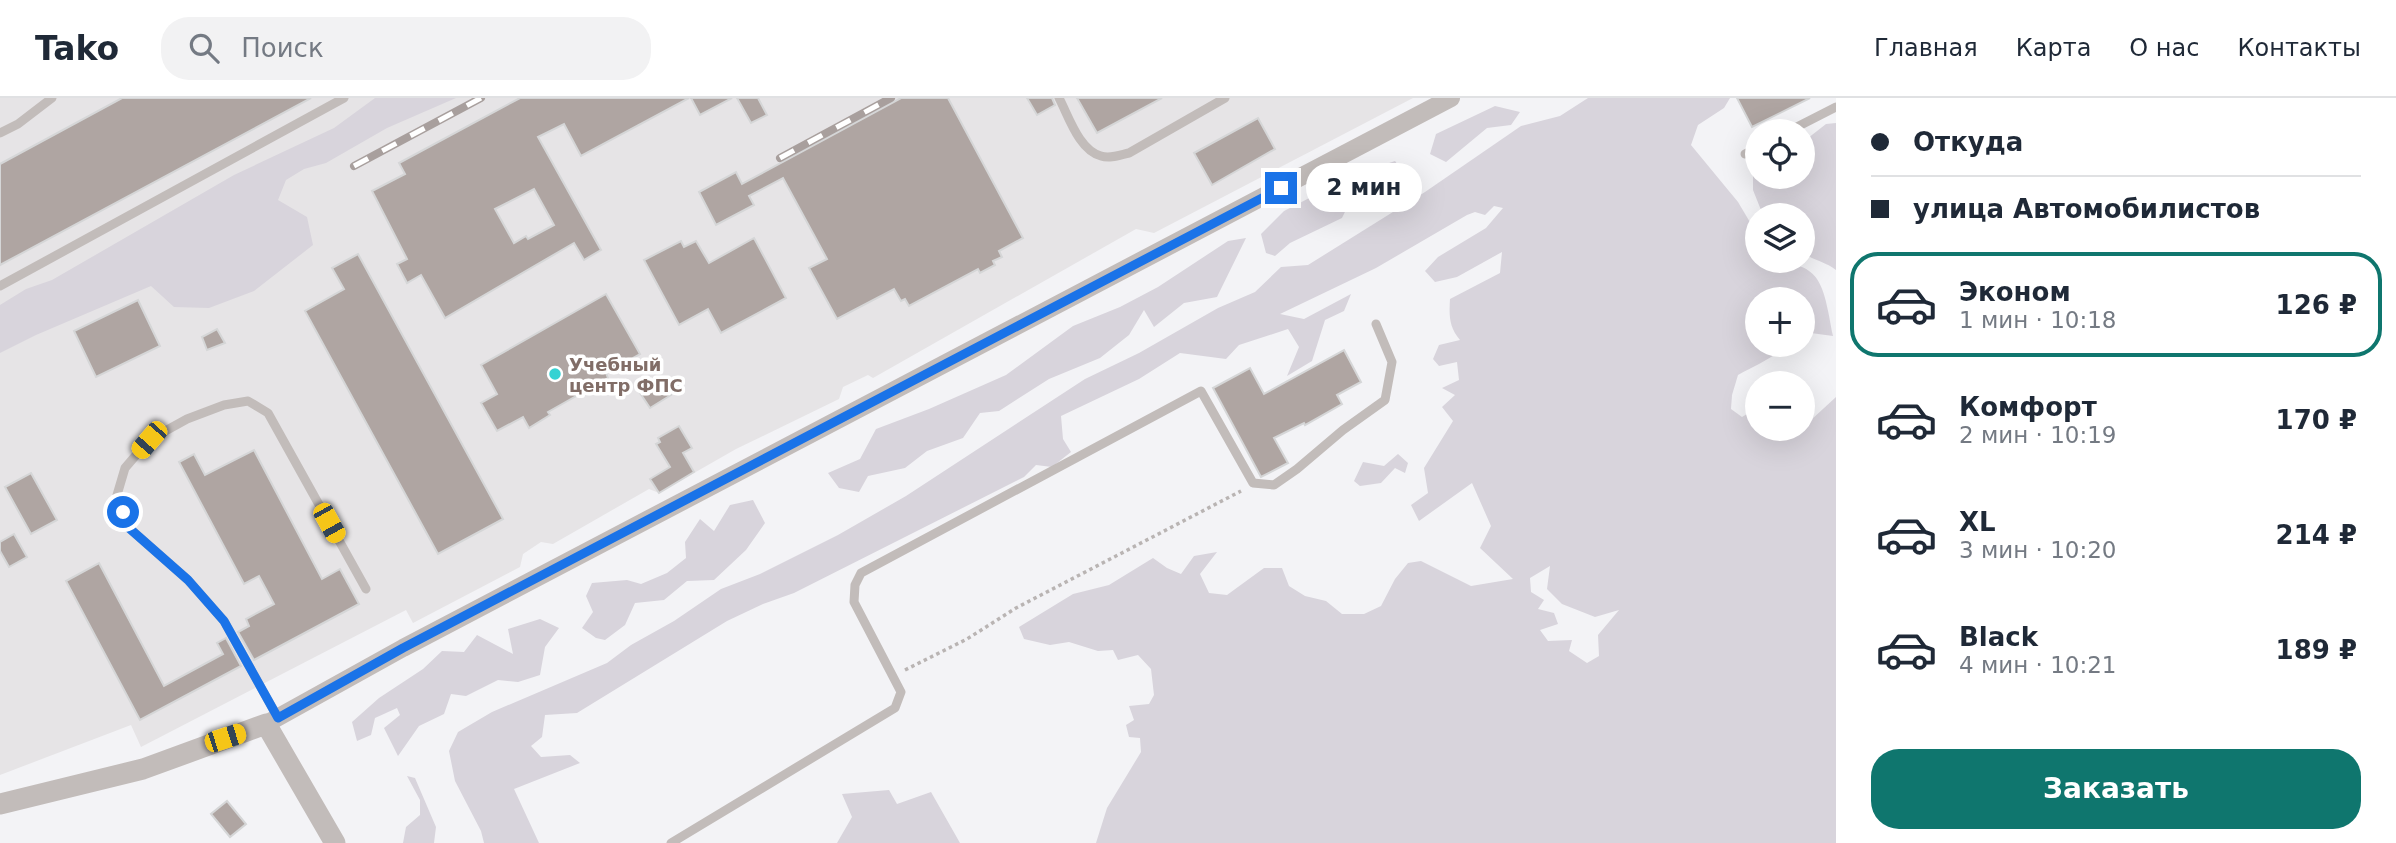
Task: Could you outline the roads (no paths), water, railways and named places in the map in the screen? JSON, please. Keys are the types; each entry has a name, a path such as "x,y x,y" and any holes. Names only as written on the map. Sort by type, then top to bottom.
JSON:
{"street":[{"path":"0,804 143,769 272,721 403,648 1451,98"},
{"path":"272,721 335,843"}],"lane":[{"path":"0,133 18,124 52,98"},
{"path":"0,286 344,98"},
{"path":"1059,98 1084,146 1100,156 1113,157 1129,153 1225,98"},
{"path":"1812,119 1836,107"},
{"path":"671,843 895,708 901,692 854,602 855,585 861,573 1201,391 1253,483 1274,485 1385,400 1392,362 1376,324"},
{"path":"272,721 224,621 188,580 129,528 117,495 125,468 149,440 187,419 224,405 248,401 268,413 366,589"}],"railway":[{"path":"354,166 481,98"},
{"path":"780,158 891,98"}],"place":[{"name":"Учебный центр ФПС","path":"555,374"}]}
